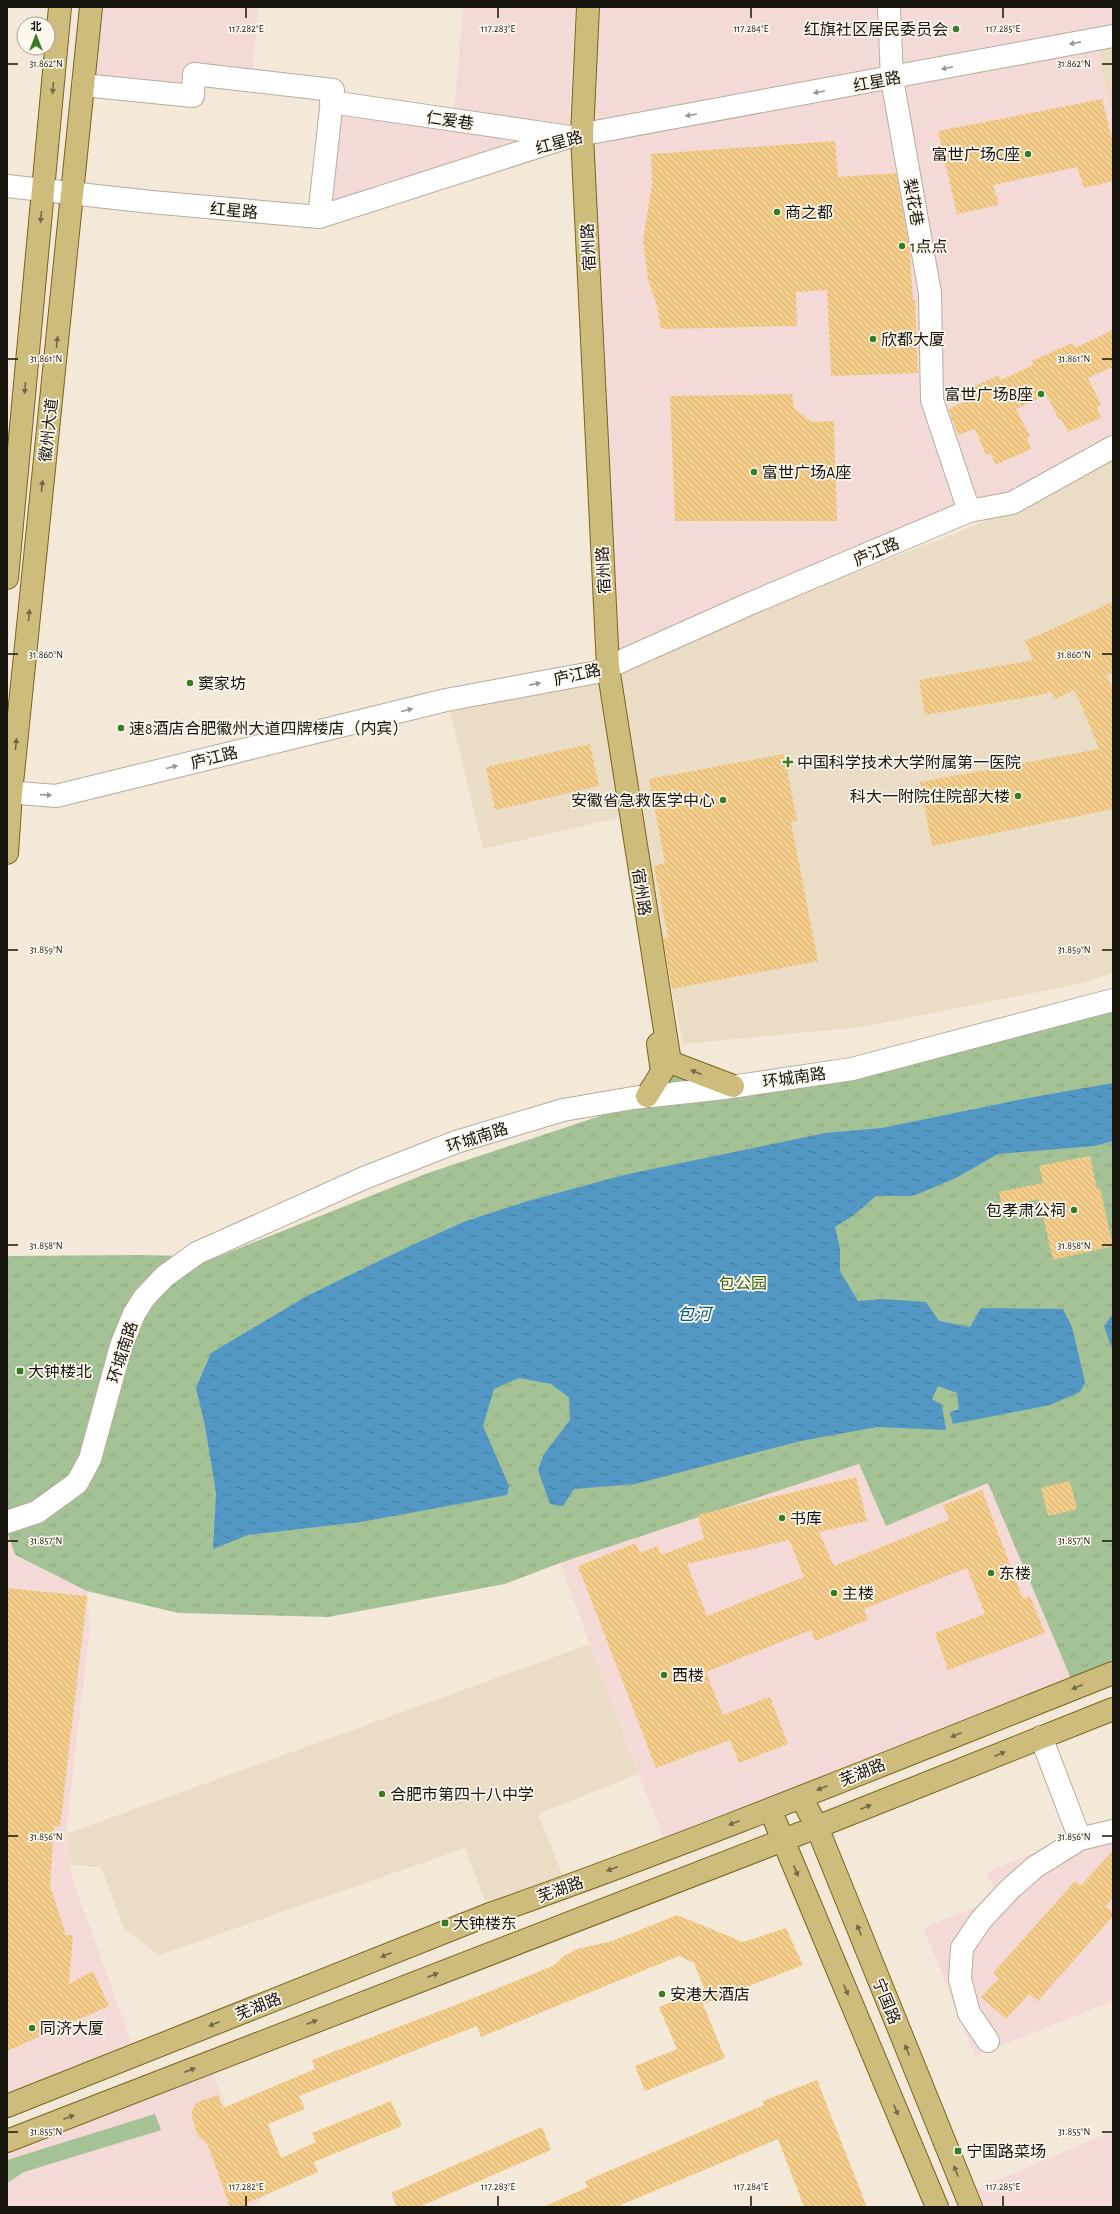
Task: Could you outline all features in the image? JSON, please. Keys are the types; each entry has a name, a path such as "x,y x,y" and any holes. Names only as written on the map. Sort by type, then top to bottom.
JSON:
{"main road":[{"name":"徽州大道","path":"7,578 60,7"},
{"name":"徽州大道","path":"7,853 9,793 91,7"},
{"name":"宿州路","path":"576,7 575,136 602,670 662,1072 647,1096"},
{"name":"宿州路","path":"575,136 588,7"},
{"name":"宿州路","path":"602,670 670,1062 733,1086"},
{"name":"芜湖路","path":"7,2106 490,1914 770,1809 1113,1673"},
{"path":"7,2141 817,1827 1113,1709"},
{"name":"宁国路","path":"801,1797 817,1827 971,2207"},
{"name":"宁国路","path":"770,1809 937,2207"}],"street":[{"name":"梨花巷","path":"889,7 892,79 930,293 932,400 969,511"},
{"name":"红星路","path":"7,186 72,192 151,202 319,217 575,136 892,79 1113,36"},
{"path":"83,85 193,96 194,74 333,90 319,217"},
{"name":"仁爱巷","path":"331,102 575,136"},
{"name":"庐江路","path":"9,793 56,796 446,700 602,670 749,604 969,511 1012,503 1113,448"},
{"name":"环城南路","path":"7,1522 37,1512 77,1483 90,1459 121,1346 134,1314 149,1293 185,1261 197,1253 357,1181 456,1142 563,1110 647,1096 733,1086 852,1069 1113,1000"},
{"path":"1041,1738 1080,1839"},
{"path":"988,2042 969,2013 965,1999 960,1979 962,1948 981,1920 1008,1890 1035,1867 1080,1839 1113,1831"}],"shaded area":[{"path":"91,7 258,7 252,81 194,75 193,96 83,85"},
{"path":"463,7 576,7 568,137 319,217 331,102 453,120"},
{"path":"588,7 1113,7 1113,36 1096,40 1113,115 1113,447 608,667"},
{"path":"1113,36 1113,115 1095,39"},
{"name":"中国科学技术大学附属第一医院","path":"1113,460 1113,973 1074,985 862,1027 683,1044 635,814 483,849 450,711 592,683 626,672 759,610 971,527"},
{"path":"859,1464 886,1526 988,1483 1075,1688 668,1848 638,1774 560,1563"},
{"path":"7,1530 15,1556 87,1591 90,1626 66,1834 73,1880 136,2055 7,2106"},
{"name":"合肥市第四十八中学","path":"590,1644 638,1774 538,1814 567,1886 490,1914 465,1848 159,1955 124,1929 101,1867 71,1865 66,1834"},
{"path":"1113,1821 1113,2001 975,2056 923,1928 998,1898 987,1872"},
{"path":"209,2062 262,2201 249,2207 7,2207 7,2141"},
{"path":"1113,2131 1113,2207 971,2207 965,2194"}],"green space":[{"name":"包公园","path":"1113,1002 1113,1673 1075,1688 988,1483 886,1526 859,1464 560,1563 505,1584 328,1617 178,1613 87,1591 15,1555 7,1530 7,1256 141,1255 217,1257 428,1173 639,1103 671,1067 737,1075 863,1062"},
{"path":"155,2114 161,2130 24,2172 7,2183 7,2160"}],"water":[{"name":"包河","path":"1113,1083 1113,1141 1095,1146 998,1154 956,1178 913,1196 876,1196 854,1215 835,1227 840,1248 840,1271 858,1301 883,1299 926,1302 939,1321 970,1327 981,1308 1063,1309 1072,1327 1085,1382 1080,1392 1050,1405 953,1424 950,1412 959,1409 957,1393 938,1386 932,1399 942,1405 946,1430 877,1427 801,1441 635,1484 574,1489 563,1506 550,1504 538,1470 544,1454 570,1420 569,1397 551,1384 519,1378 494,1389 483,1426 509,1486 507,1495 361,1522 248,1535 213,1549 216,1493 205,1426 196,1388 211,1353 307,1296 412,1245 466,1221 528,1201 624,1175 825,1133 882,1128 1028,1098"},
{"path":"1113,1314 1113,1351 1104,1326"}],"building":[{"name":"富世广场C座","path":"1102,99 1113,142 1113,181 1084,188 1077,167 993,185 999,205 957,214 938,131"},
{"name":"商之都","path":"835,141 838,177 896,173 910,251 913,300 915,300 918,373 831,376 827,290 796,292 797,326 661,329 657,306 648,279 643,240 652,184 651,154"},
{"name":"富世广场B座","path":"1113,330 1113,367 1088,378 1101,405 1097,407 1101,418 1068,432 1061,419 1059,420 1047,395 1016,409 1030,436 1027,438 1031,449 995,465 991,454 986,455 975,429 958,435 948,409 964,402 959,393 999,375 1001,380 1033,365 1032,361 1072,343 1075,348"},
{"name":"富世广场A座","path":"792,394 794,408 812,422 834,421 837,521 675,521 670,396"},
{"path":"1113,602 1113,673 1107,675 1113,690 1113,809 932,846 920,782 1099,749 1075,690 1055,699 1051,691 1046,694 925,715 919,680 1033,660 1025,641"},
{"path":"590,744 599,786 495,810 486,767"},
{"path":"784,754 797,821 791,822 818,961 672,989 663,938 668,937 654,866 665,863 649,779"},
{"path":"1090,1156 1097,1189 1100,1188 1113,1246 1053,1260 1039,1199 1002,1207 999,1192 1043,1183 1039,1166"},
{"path":"856,1477 867,1521 819,1532 834,1566 949,1520 943,1505 982,1490 1023,1599 1030,1596 1045,1633 948,1670 935,1633 985,1614 967,1568 864,1609 868,1620 815,1641 811,1630 706,1672 723,1715 770,1697 788,1744 739,1763 730,1740 656,1768 578,1566 636,1543 640,1553 658,1546 661,1555 704,1539 698,1515","holes":["789,1540 804,1577 707,1616 687,1564"]},
{"path":"1070,1481 1077,1509 1048,1516 1041,1488"},
{"path":"7,1588 87,1596 60,1827 54,1826 50,1886 66,1935 73,1935 69,1984 93,1971 109,2006 7,2051"},
{"path":"1113,1850 1113,1898 1106,1906 1113,1913 1113,1916 1038,2001 1029,1994 1006,2019 981,1997 999,1978 993,1973 1075,1881 1081,1886"},
{"path":"677,1915 743,1942 786,1928 803,1965 703,2004 725,2058 645,2091 635,2066 677,2049 659,2007 704,1988 694,1963 679,1956 481,2037 477,2026 299,2096 305,2109 268,2124 281,2158 316,2142 312,2133 391,2101 402,2126 314,2162 318,2172 247,2203 249,2207 230,2207 208,2145 198,2136 194,2124 191,2112 196,2103 218,2095 223,2108 315,2069 312,2060 553,1966 564,1956 577,1949 612,1941"},
{"path":"817,2080 867,2207 804,2207 778,2139 616,2207 543,2207 588,2187 585,2181 764,2105 763,2101"},
{"path":"542,2127 551,2150 419,2207 397,2207 391,2193"}],"place":[{"name":"红旗社区居民委员会","path":"956,29"},
{"name":"富世广场C座","path":"1028,154"},
{"name":"商之都","path":"777,212"},
{"name":"1点点","path":"902,246"},
{"name":"欣都大厦","path":"873,339"},
{"name":"富世广场B座","path":"1041,394"},
{"name":"富世广场A座","path":"754,472"},
{"name":"窦家坊","path":"190,683"},
{"name":"速8酒店合肥徽州大道四牌楼店（内宾）","path":"121,728"},
{"name":"中国科学技术大学附属第一医院","path":"788,762"},
{"name":"科大一附院住院部大楼","path":"1018,796"},
{"name":"安徽省急救医学中心","path":"723,800"},
{"name":"包孝肃公祠","path":"1074,1210"},
{"name":"大钟楼北","path":"20,1371"},
{"name":"书库","path":"782,1518"},
{"name":"东楼","path":"991,1573"},
{"name":"主楼","path":"834,1593"},
{"name":"西楼","path":"664,1675"},
{"name":"合肥市第四十八中学","path":"382,1794"},
{"name":"大钟楼东","path":"445,1923"},
{"name":"安港大酒店","path":"662,1994"},
{"name":"同济大厦","path":"32,2028"},
{"name":"宁国路菜场","path":"958,2151"}]}
